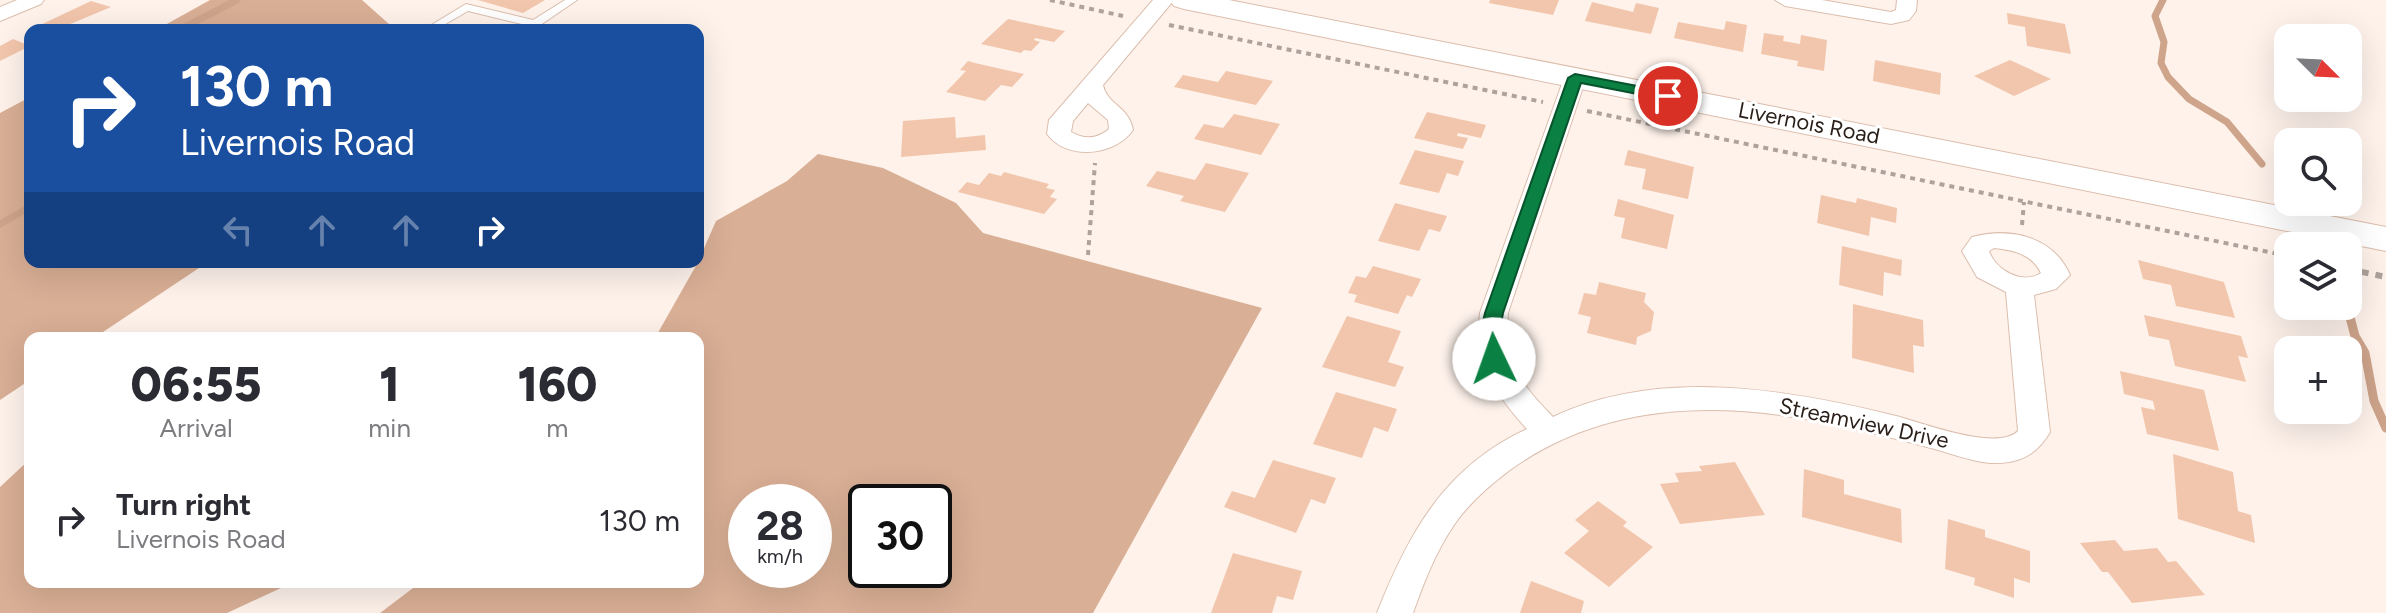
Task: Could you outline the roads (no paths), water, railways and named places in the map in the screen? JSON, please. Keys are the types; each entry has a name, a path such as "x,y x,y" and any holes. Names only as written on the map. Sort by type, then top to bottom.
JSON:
{"main road":[{"name":"Livernois Road","path":"1184,0 1578,94 2386,239"}],"street":[{"path":"0,15 34,0"},
{"path":"1092,85 1164,0"},
{"path":"1785,0 1882,17 1904,9"},
{"path":"1548,431 1525,407 1500,372 1490,335 1494,313 1578,94"},
{"name":"Streamview Drive","path":"1395,613 1421,545 1447,507 1497,461 1548,431 1623,407 1731,399 1822,410 1982,450 2004,452 2019,449 2029,442 2034,432 2019,285"}],"lane":[{"path":"535,24 572,0"},
{"path":"438,24 466,7 520,24"}],"waterway":[{"path":"191,24 237,0"},
{"path":"2163,0 2155,16 2164,42 2161,63 2168,77 2189,99 2227,122 2262,164"},
{"path":"0,224 24,210"},
{"path":"2351,320 2355,336 2365,353 2374,401 2386,428"}]}
